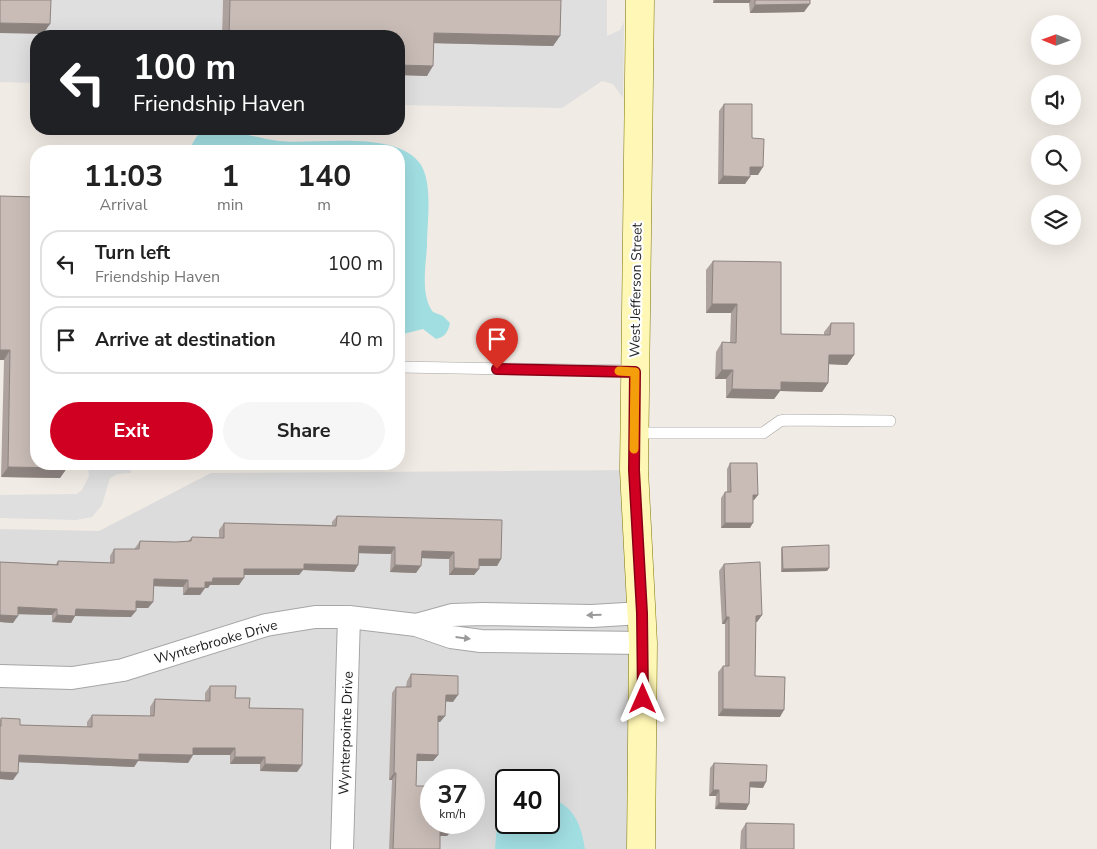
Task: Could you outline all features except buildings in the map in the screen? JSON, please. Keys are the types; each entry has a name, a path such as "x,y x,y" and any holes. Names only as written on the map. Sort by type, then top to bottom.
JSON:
{"street":[{"name":"West Jefferson Street","path":"640,0 634,470 643,643 641,849"},
{"name":"Wynterbrooke Drive","path":"0,676 72,678 123,670 266,625 316,617 350,617 416,625 452,615 592,616 642,613"},
{"name":"Wynterpointe Drive","path":"342,849 350,617"},
{"path":"416,625 451,637 480,640 643,643"}],"lane":[{"path":"405,367 635,372"},
{"path":"634,433 763,433 780,421 786,420 890,421"}],"shaded area":[{"path":"44,0 223,0 222,30 30,30 30,83 0,82 0,33"},
{"path":"554,0 607,0 607,36 620,30 624,22 623,98 613,84 602,81 562,108 405,105 405,75 427,76 427,43"},
{"path":"88,470 131,470 131,473 118,474 110,478 102,505 92,517 76,520 0,518 0,495 77,494 82,490 89,476"},
{"path":"634,470 641,849 0,849 0,529 99,531 211,473"}],"water":[{"path":"248,135 279,141 355,141 385,145 192,145 197,136"},
{"path":"405,152 421,165 427,182 426,297 433,312 443,316 450,323 446,334 436,339 423,329 405,334"},
{"path":"560,802 575,817 585,849 495,849 496,834 560,834"}],"slow traffic":[{"path":"619,371 635,372 634,449"}],"route":[{"path":"497,369 635,372 634,470 642,613 643,699"}]}
